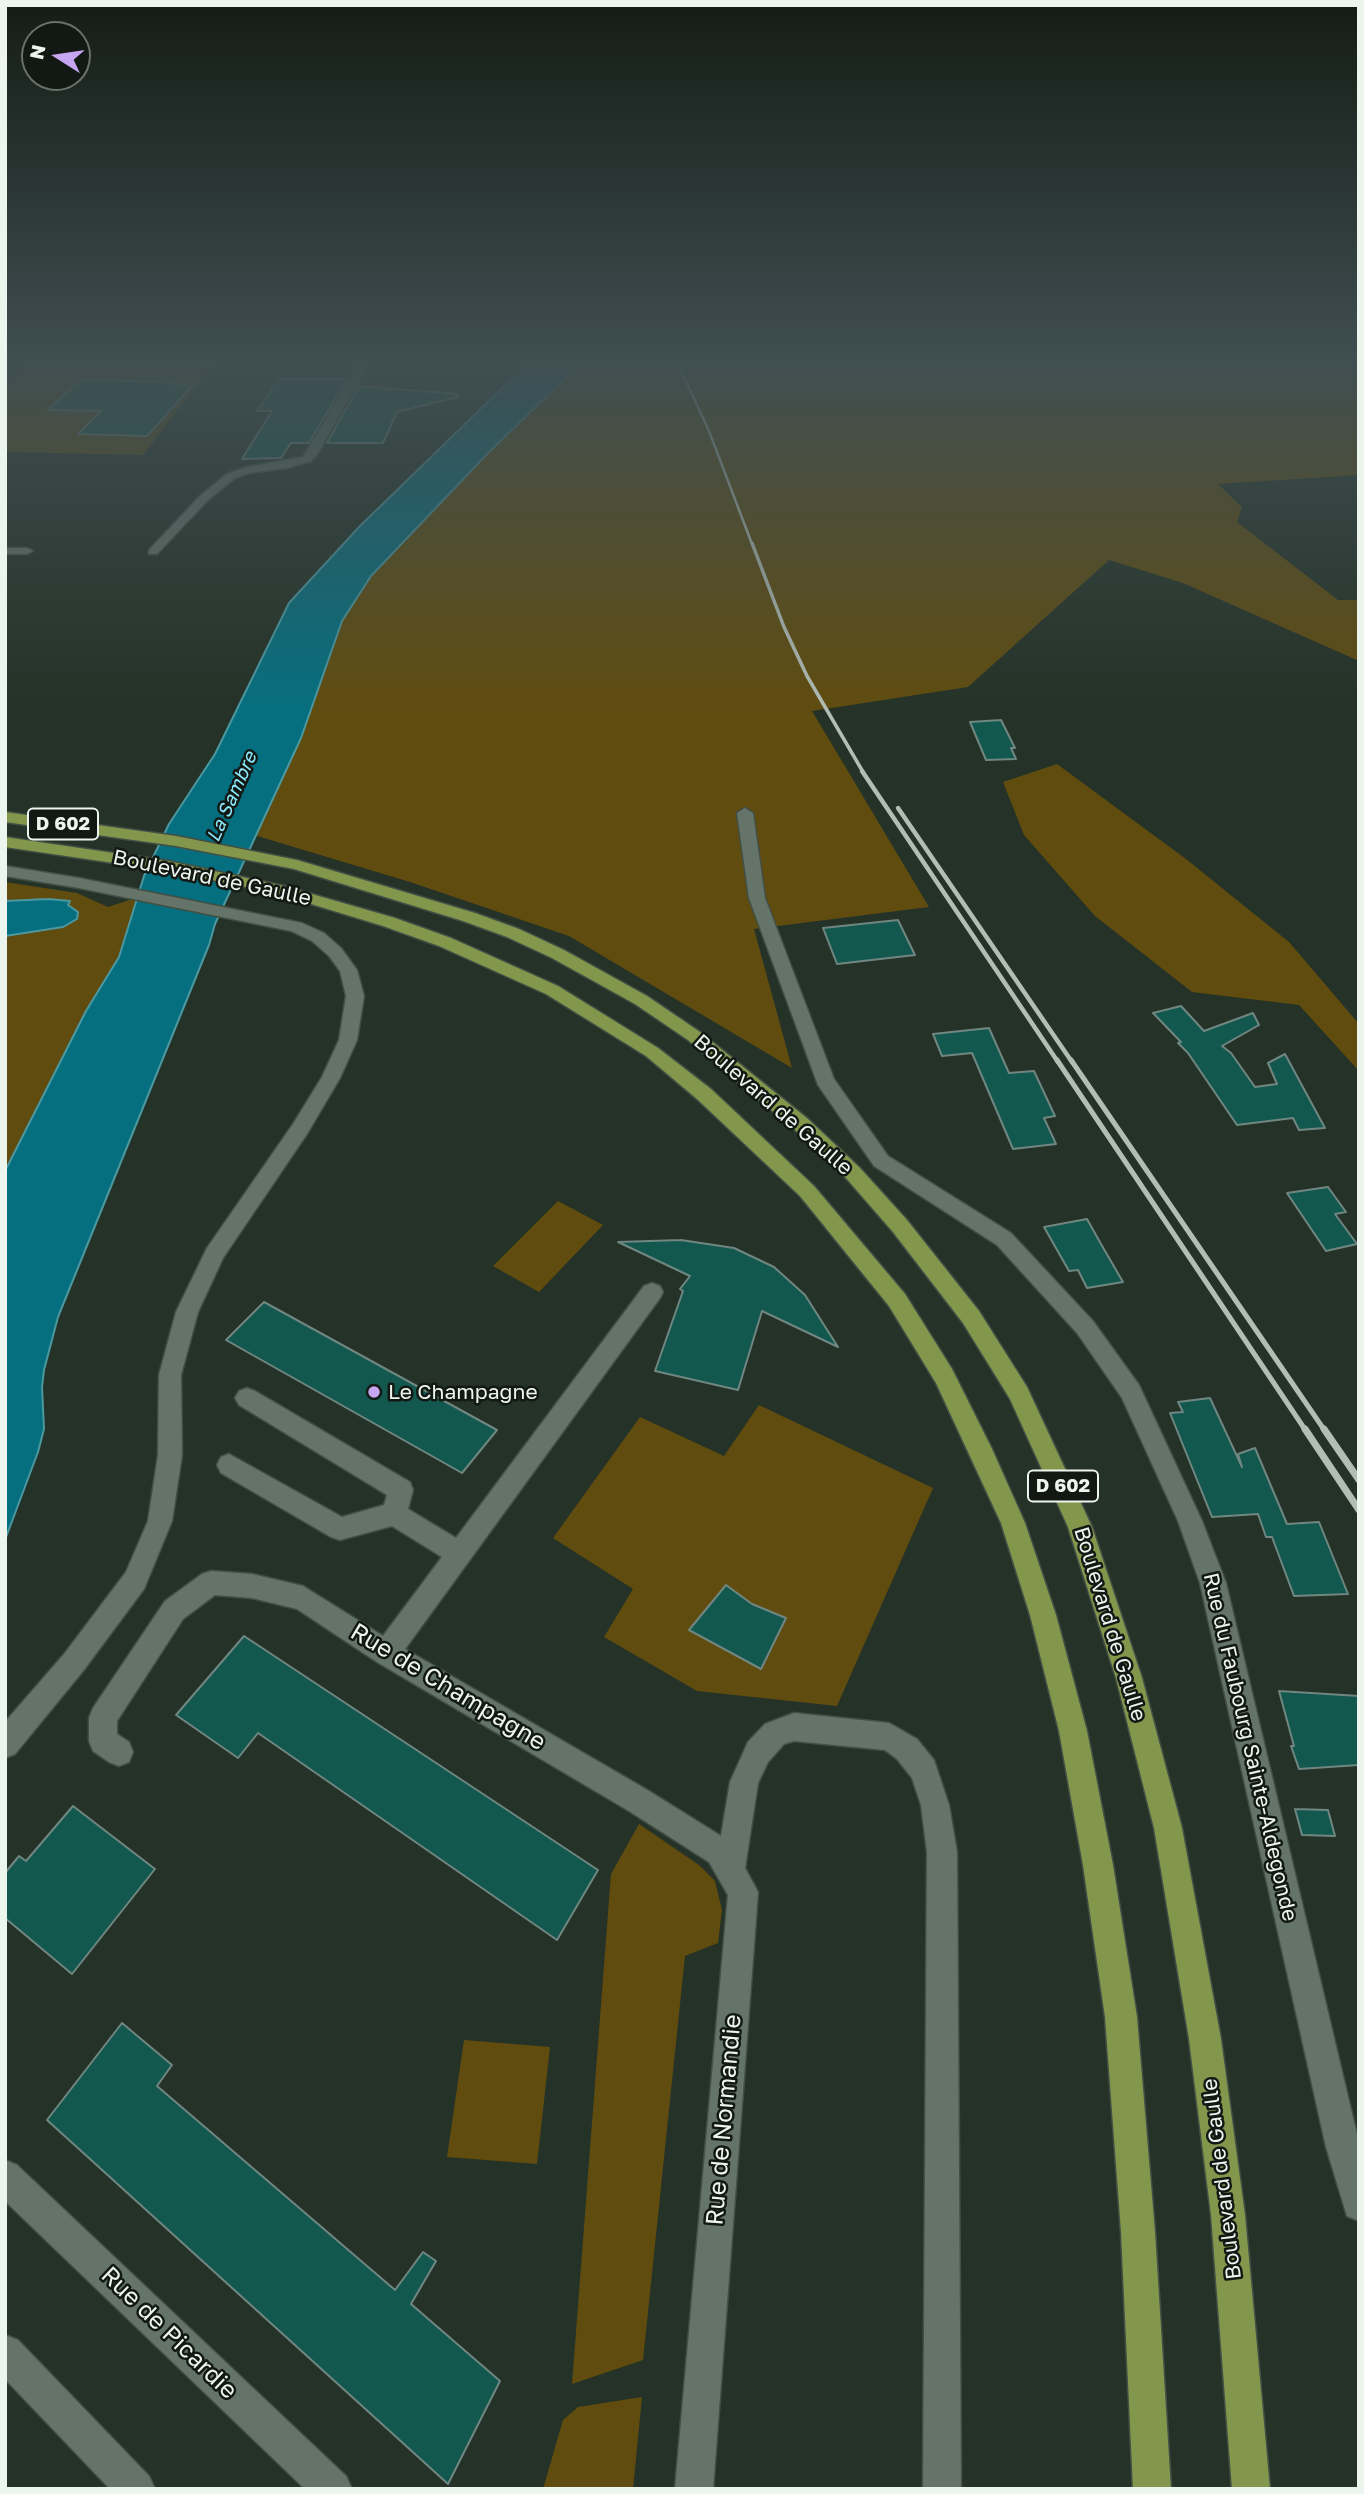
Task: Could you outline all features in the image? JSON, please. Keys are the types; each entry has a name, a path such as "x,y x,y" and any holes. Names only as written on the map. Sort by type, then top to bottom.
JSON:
{"main road":[{"name":"Boulevard de Gaulle","path":"5,817 120,832 297,865 382,889 513,933 641,1000 694,1036 790,1115 853,1173 900,1226 965,1308 1019,1394 1066,1495 1098,1577 1129,1678 1168,1828 1205,2039 1228,2215 1251,2489"},
{"name":"Boulevard de Gaulle","path":"5,842 105,856 278,889 389,922 496,962 593,1013 652,1052 704,1094 807,1191 897,1300 944,1376 985,1456 1013,1523 1043,1615 1073,1731 1096,1852 1122,2031 1138,2232 1152,2489"}],"street":[{"path":"153,552 204,498 226,480"},
{"path":"5,551 27,551"},
{"name":"Rue du Faubourg Sainte-Aldegonde","path":"745,813 757,898 825,1080 881,1161 1004,1239 1085,1327 1131,1392 1185,1509 1213,1583 1343,2147 1359,2204"},
{"path":"5,871 79,883 296,927 318,937 335,952 348,970 355,996 348,1040 331,1078 300,1129 214,1254 187,1312 170,1375 170,1455 160,1521 135,1580 74,1662 5,1744"},
{"path":"387,1653 652,1292"},
{"path":"247,1398 401,1490 394,1514"},
{"path":"229,1465 340,1529 394,1514 459,1554"},
{"name":"Rue de Champagne","path":"119,1752 103,1741 103,1718 174,1610 211,1583 252,1586 303,1598 387,1653 639,1801"},
{"path":"730,1871 744,1782 758,1752 775,1734 794,1727 889,1737 907,1749 923,1770 935,1805 942,1852 942,2489"},
{"name":"Rue de Normandie","path":"639,1801 719,1852 743,1892 694,2489"},
{"name":"Rue de Picardie","path":"5,2177 333,2489"},
{"path":"5,2353 136,2489"}],"shaded area":[{"path":"461,480 1275,480 1218,484 1242,507 1237,522 1338,600 1359,600 1359,661 1183,583 1109,560 968,687 812,711 929,907 754,929 792,1068 569,936 410,882 254,835 301,738 342,621 365,584"},
{"path":"1057,764 1186,859 1289,942 1359,1024 1359,1071 1299,1005 1192,992 1095,916 1024,835 1003,782"},
{"path":"5,882 77,893 108,907 138,897 119,957 86,1011 5,1171 5,936 63,927 69,901 5,901"},
{"path":"558,1201 603,1225 539,1292 493,1266"},
{"path":"759,1405 933,1488 837,1706 697,1691 604,1637 633,1589 553,1538 640,1417 724,1456"},
{"path":"639,1824 699,1865 715,1881 722,1910 718,1943 685,1956 643,2360 572,2384 611,1874"},
{"path":"464,2040 550,2047 537,2164 447,2157"},
{"path":"642,2397 633,2489 543,2489 563,2420 578,2407"}],"water":[{"name":"La Sambre","path":"407,480 462,480 371,576 342,621 301,738 215,924 209,945 58,1317 44,1370 44,1429 5,1540 5,1171 86,1011 119,957 144,876 169,824 215,754 289,603 360,526"},
{"path":"5,901 70,901 68,905 78,912 77,919 63,927 5,936"}],"building":[{"path":"1001,720 1015,748 1011,748 1016,759 986,760 970,722"},
{"path":"898,920 915,955 837,964 823,928"},
{"path":"1181,1006 1204,1031 1253,1013 1259,1025 1222,1046 1231,1053 1255,1087 1277,1084 1268,1063 1285,1054 1325,1128 1299,1130 1293,1118 1237,1125 1188,1053 1178,1043 1181,1042 1153,1013"},
{"path":"989,1028 1009,1073 1034,1071 1055,1116 1044,1118 1056,1144 1013,1149 972,1053 942,1056 933,1034"},
{"path":"1328,1187 1346,1212 1335,1214 1357,1244 1326,1251 1287,1193"},
{"path":"1087,1219 1123,1282 1087,1288 1078,1270 1069,1271 1044,1227"},
{"path":"681,1240 734,1248 774,1267 805,1295 838,1347 762,1311 738,1390 655,1371 683,1291 680,1289 690,1276 618,1242"},
{"name":"Le Champagne","path":"264,1302 497,1430 462,1473 226,1340"},
{"path":"1210,1398 1242,1467 1238,1454 1255,1448 1287,1524 1319,1522 1348,1594 1294,1596 1272,1537 1266,1537 1258,1514 1212,1517 1170,1413 1183,1412 1178,1402"},
{"path":"726,1585 752,1604 786,1618 761,1669 689,1630"},
{"path":"244,1636 598,1870 557,1940 258,1733 238,1758 176,1715"},
{"path":"1279,1691 1359,1696 1359,1765 1299,1769"},
{"path":"73,1806 155,1869 72,1974 5,1918 5,1873 19,1856 26,1861"},
{"path":"1295,1809 1328,1810 1335,1836 1302,1835"},
{"path":"122,2023 172,2065 157,2086 395,2290 423,2252 436,2261 411,2304 500,2381 448,2484 47,2120"}],"railway":[{"path":"728,480 752,544"},
{"path":"752,543 784,627 807,676 863,772"},
{"path":"862,771 1058,1062"},
{"path":"898,808 1072,1062"},
{"path":"1057,1060 1306,1431"},
{"path":"1071,1060 1325,1431"},
{"path":"1305,1429 1359,1510"},
{"path":"1324,1429 1359,1480"}],"place":[{"name":"Le Champagne","path":"374,1392"}]}
